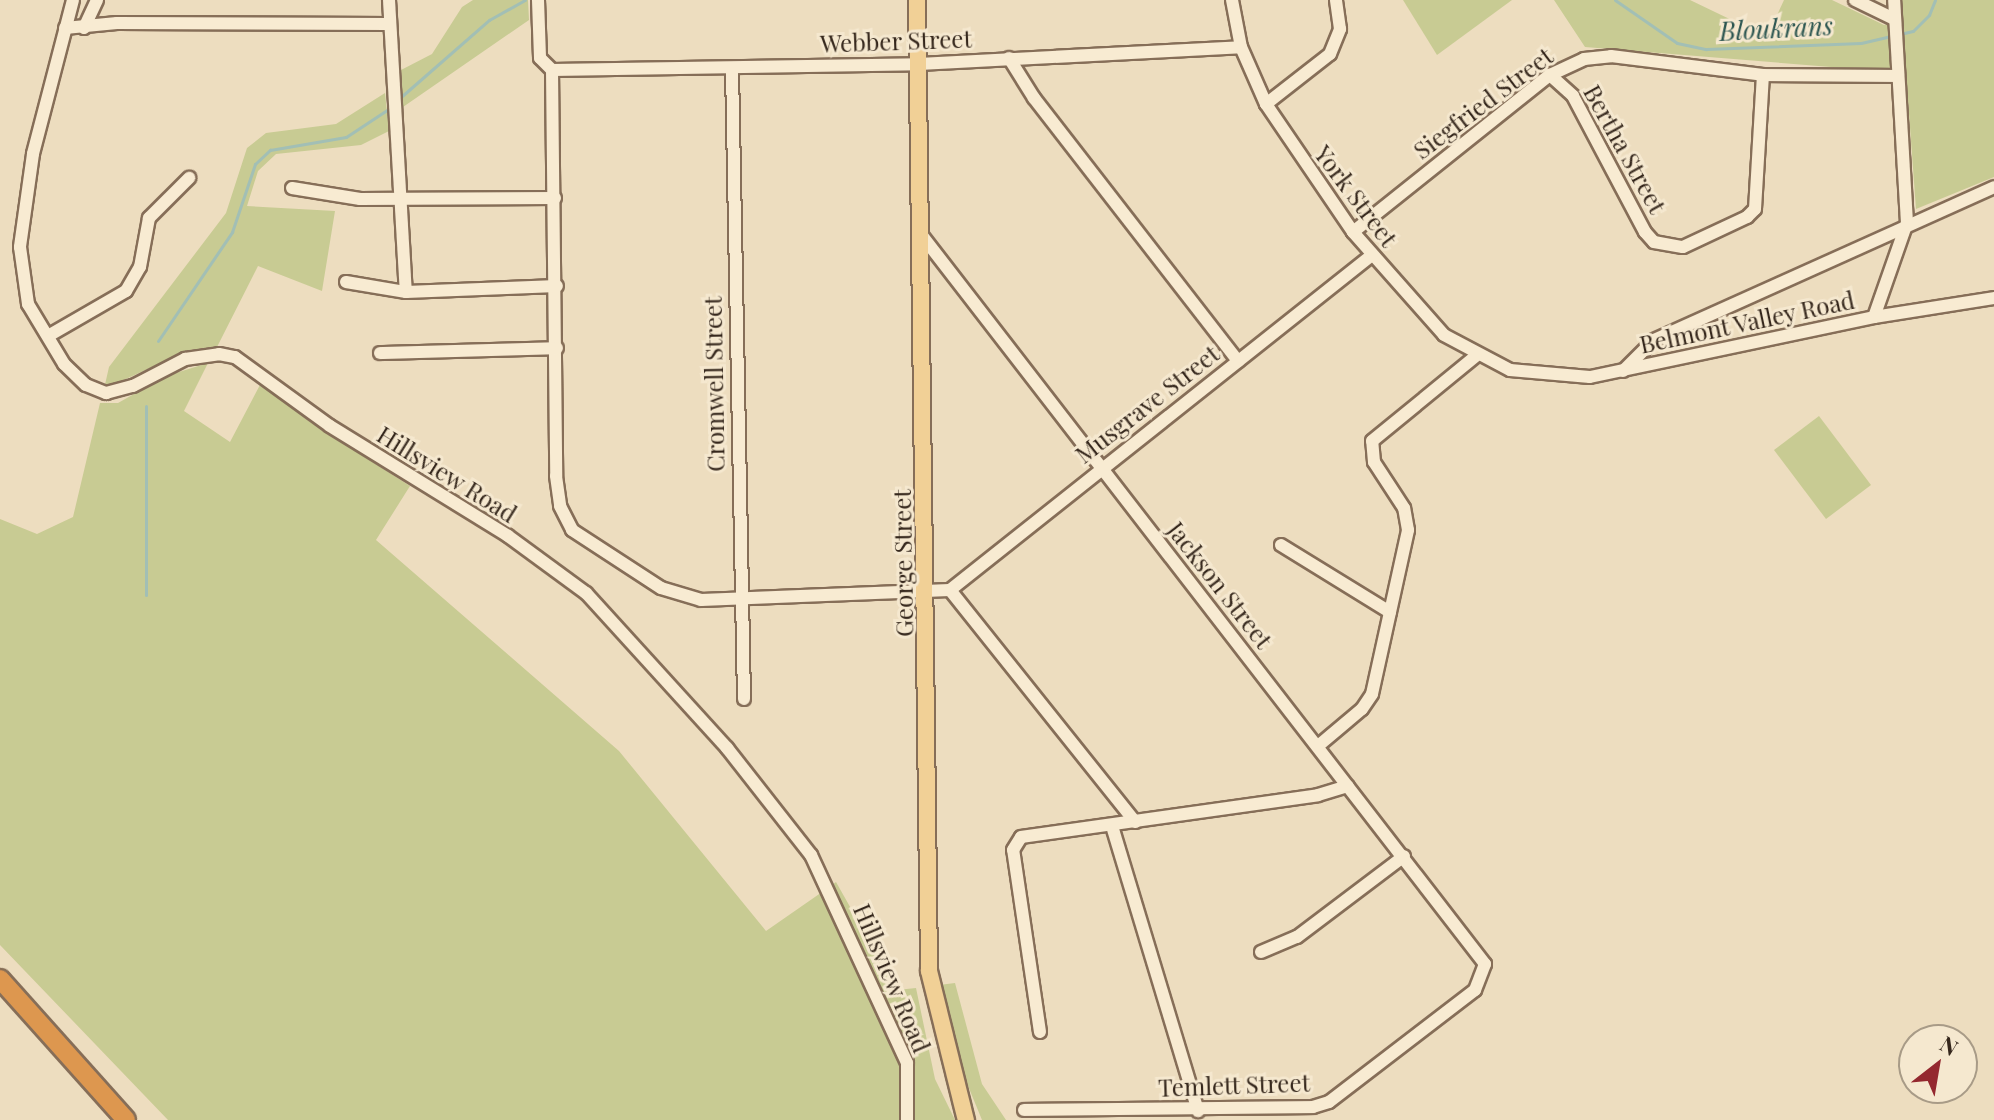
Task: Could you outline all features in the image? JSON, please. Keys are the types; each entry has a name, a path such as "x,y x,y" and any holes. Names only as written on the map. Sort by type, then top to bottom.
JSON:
{"highway":[{"path":"0,979 126,1120"}],"main road":[{"name":"George Street","path":"917,0 928,590 929,971 966,1120"}],"street":[{"name":"Hillsview Road","path":"73,0 33,154 20,247 28,304 74,376 106,393 133,386 185,359 219,354 235,357 340,433 547,562 586,593 727,748 811,855 907,1063 907,1120"},
{"path":"84,28 97,0"},
{"path":"389,0 406,292"},
{"path":"538,0 540,58 552,70 560,506 572,530 661,588 691,599 738,600 950,590 1135,822"},
{"name":"York Street","path":"1232,0 1241,47 1266,104 1353,232 1444,335 1476,356 1510,370"},
{"path":"1266,104 1330,54 1340,29 1336,0"},
{"path":"1855,0 1894,28"},
{"path":"1874,317 1907,223 1896,76 1894,0"},
{"path":"65,28 117,23 389,24"},
{"name":"Webber Street","path":"552,70 919,64 1241,47"},
{"name":"Siegfried Street","path":"1353,232 1550,75 1584,59 1611,56 1763,75 1896,76"},
{"path":"1009,58 1034,98 1238,361"},
{"name":"Cromwell Street","path":"732,68 738,600 744,699"},
{"name":"Bertha Street","path":"1550,75 1573,96 1645,232 1654,242 1683,247 1747,217 1755,209 1763,75"},
{"path":"48,336 126,291 140,267 149,218 189,178"},
{"path":"1622,372 1654,340 1907,223 1994,187"},
{"path":"292,188 360,199 555,198"},
{"name":"Jackson Street","path":"920,233 1485,964"},
{"name":"Musgrave Street","path":"950,590 1100,467 1372,255"},
{"path":"346,282 406,292 557,286"},
{"name":"Belmont Valley Road","path":"1510,370 1557,378 1622,372 1874,317 1994,298"},
{"path":"380,353 557,348"},
{"path":"1318,746 1362,709 1372,694 1408,521 1374,462 1372,441 1476,356"},
{"path":"1281,545 1390,612"},
{"path":"1040,1032 1013,850 1015,842 1030,834 1112,826 1318,795 1348,786"},
{"path":"1112,826 1198,1111"},
{"path":"1261,952 1297,937 1404,856"},
{"name":"Temlett Street","path":"1024,1110 1299,1110 1329,1102 1475,990 1485,964"}],"green space":[{"path":"473,0 528,0 529,20 403,107 401,70 432,54 462,7"},
{"path":"1403,0 1512,0 1437,55"},
{"path":"1554,0 1690,0 1767,37 1784,0 1832,0 1884,25 1901,21 1900,0 1994,0 1994,177 1916,209 1906,73 1585,47"},
{"path":"385,93 389,131 361,145 276,154 258,171 247,206 335,211 322,291 258,266 217,347 189,350 104,389 109,367 226,213 247,148 266,133 336,124"},
{"path":"208,363 184,411 230,442 261,383 310,422 410,486 376,540 619,751 766,931 825,890 898,1053 904,1091 900,1120 168,1120 0,945 0,519 37,534 73,517 100,403 118,403 166,376"},
{"path":"1819,416 1871,485 1826,519 1774,450"},
{"path":"836,882 897,990 916,988 935,1079 955,1120 912,1120 911,1061 832,885"},
{"path":"955,983 982,1084 1006,1120 982,1120 957,1059 939,985"}],"waterway":[{"path":"402,96 489,20 525,0"},
{"name":"Bloukrans","path":"1615,0 1677,43 1706,49 1861,43 1892,36"},
{"name":"Bloukrans","path":"1900,34 1913,31 1929,15 1935,0"},
{"path":"158,341 232,232 255,164 270,150 346,137 387,110"},
{"path":"146,406 146,595"}]}
